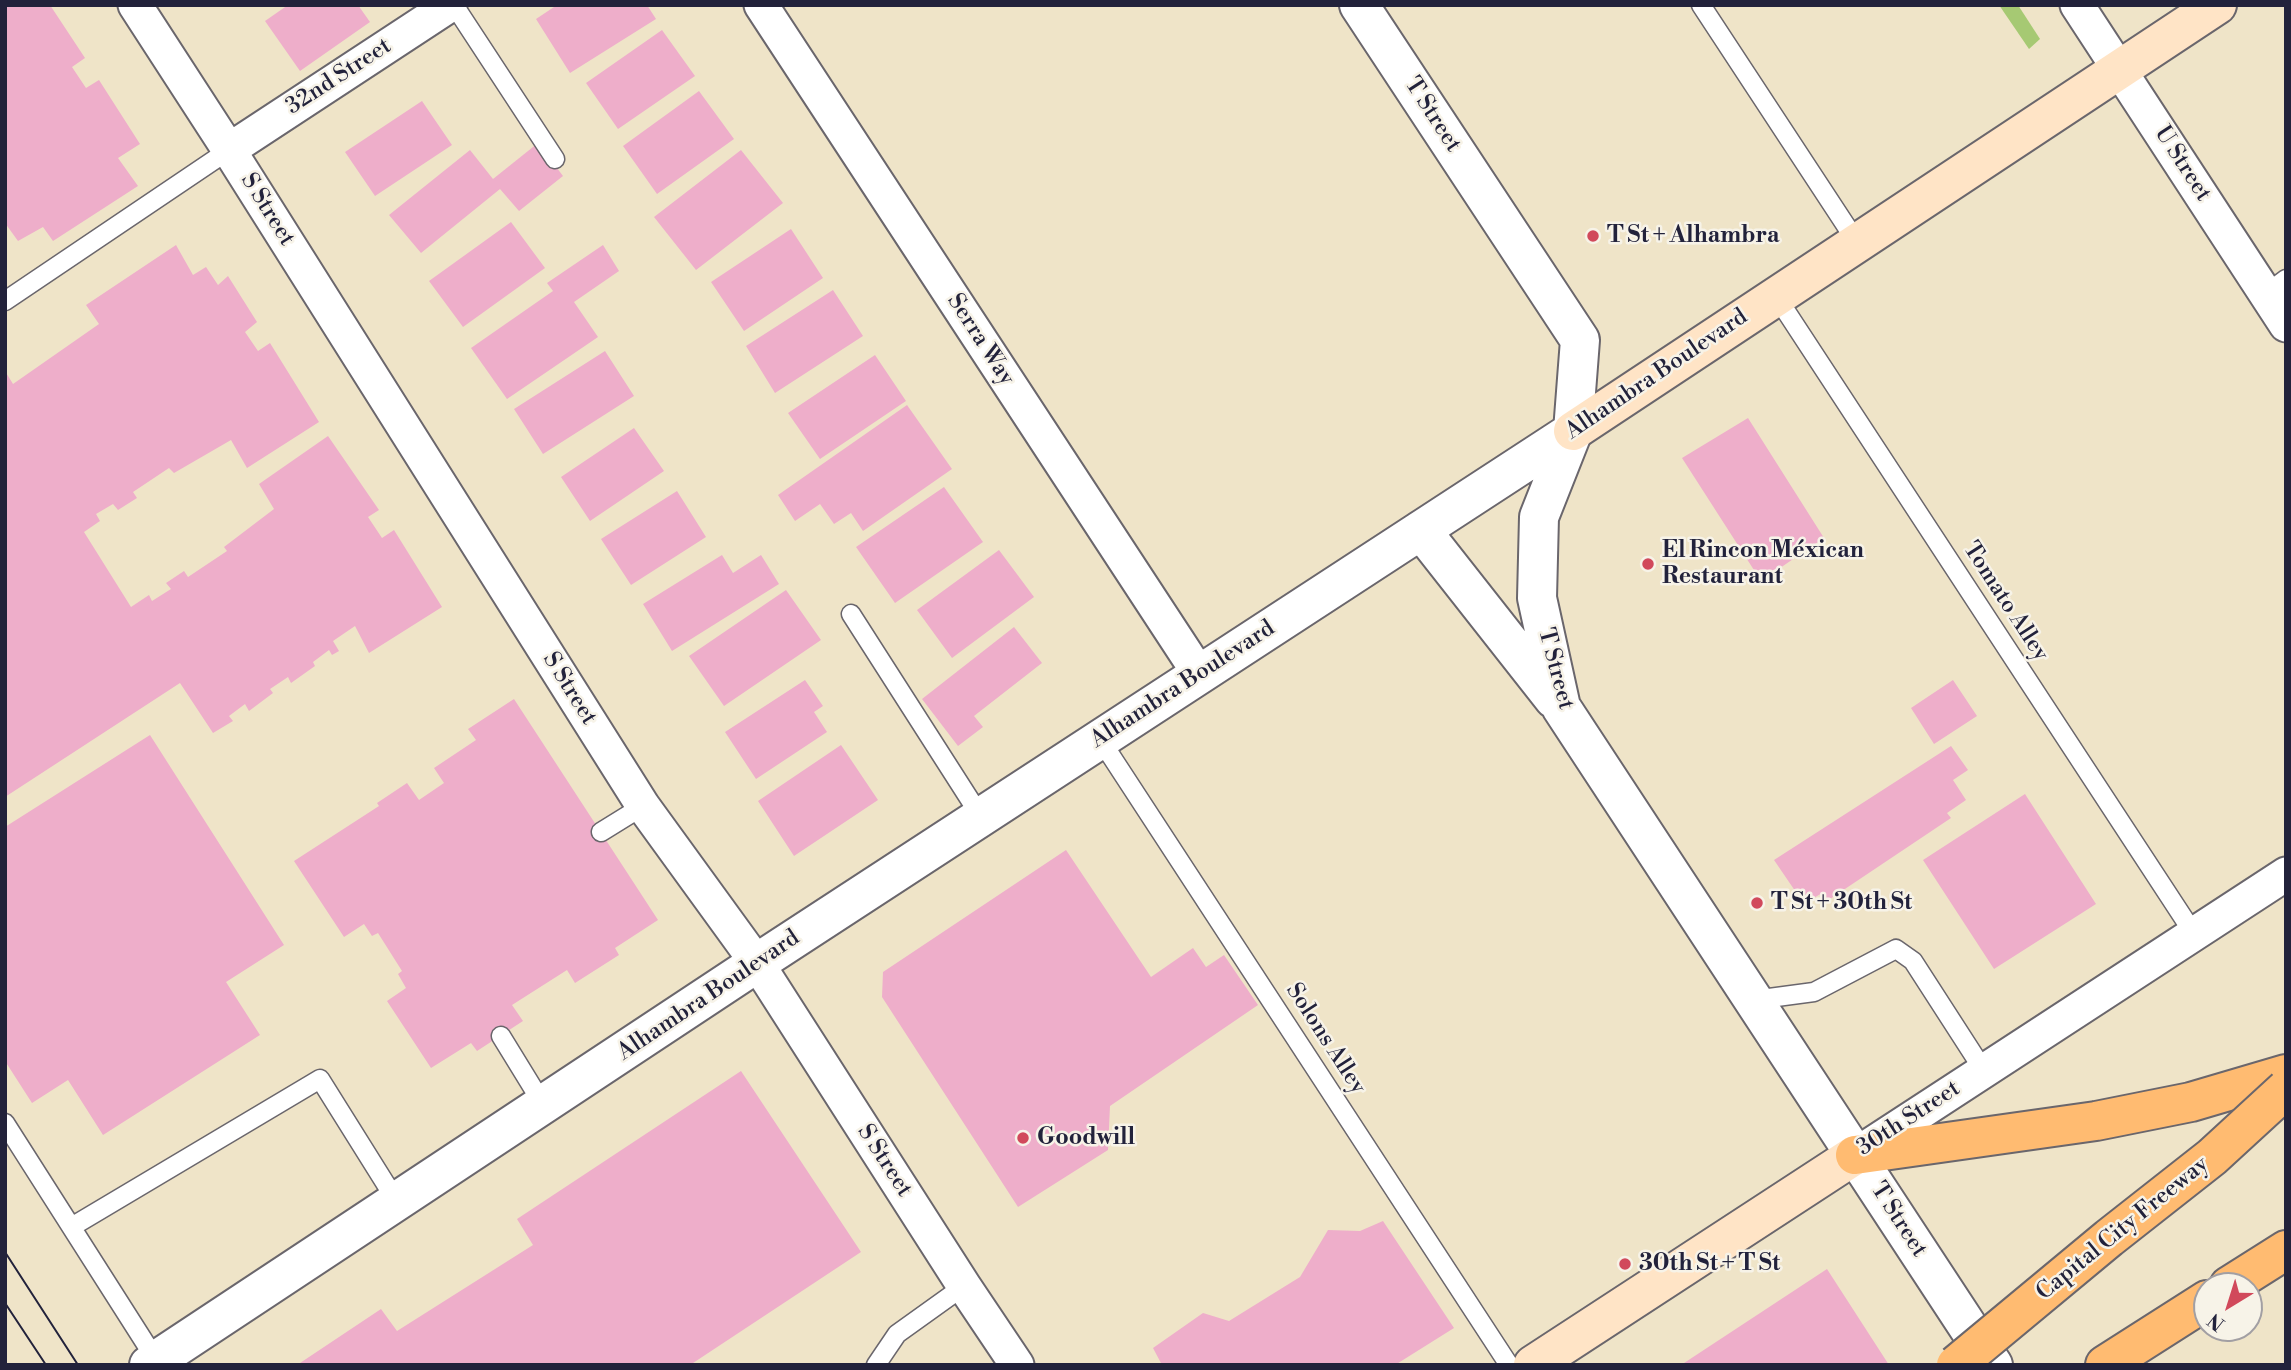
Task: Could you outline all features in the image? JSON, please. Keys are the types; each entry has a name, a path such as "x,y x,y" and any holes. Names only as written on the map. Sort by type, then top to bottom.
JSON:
{"highway":[{"path":"1855,1154 2096,1121 2191,1102 2286,1074"},
{"name":"Capital City Freeway","path":"1956,1365 2212,1157 2286,1089"},
{"path":"2251,1272 2286,1250"},
{"path":"2105,1365 2193,1309"}],"main road":[{"name":"Alhambra Boulevard","path":"1573,431 2217,5"},
{"name":"30th Street","path":"1533,1365 1855,1154"}],"street":[{"name":"S Street","path":"135,5 643,806 757,963 1017,1365"},
{"name":"32nd Street","path":"229,150 452,5"},
{"name":"Serra Way","path":"761,5 1200,675"},
{"name":"T Street","path":"1359,5 1580,340 1573,431 1538,517 1536,598 1561,707 1993,1365"},
{"name":"U Street","path":"2077,5 2276,286 2286,324"},
{"name":"Alhambra Boulevard","path":"152,1362 544,1106 757,963 1573,431"},
{"path":"1421,530 1561,707"},
{"name":"30th Street","path":"1855,1154 2286,874"}],"lane":[{"path":"452,5 555,159"},
{"path":"1702,5 1858,244"},
{"path":"5,301 229,150"},
{"name":"Tomato Alley","path":"1776,296 2194,934"},
{"path":"851,614 981,817"},
{"name":"Solons Alley","path":"1100,739 1509,1365"},
{"path":"601,832 643,806"},
{"path":"1753,1000 1814,992 1896,949 1913,961 1984,1071"},
{"path":"501,1036 544,1106"},
{"path":"73,1226 320,1079 397,1202"},
{"path":"5,1123 73,1226 152,1362"},
{"path":"876,1365 897,1334 964,1286"}],"green space":[{"path":"1999,5 2018,5 2040,39 2029,49"}],"building":[{"path":"5,5 50,5 85,58 72,67 86,88 99,80 140,144 118,158 138,186 53,241 43,227 18,241 5,223"},
{"path":"288,5 358,5 370,22 300,71 265,21"},
{"path":"557,5 647,5 656,19 570,73 536,19"},
{"path":"662,30 695,76 618,129 586,83"},
{"path":"699,91 734,139 657,194 623,146"},
{"path":"422,101 452,145 375,196 345,152"},
{"path":"538,143 563,176 519,211 500,189 421,253 389,215 470,150 493,179"},
{"path":"741,150 783,203 696,270 654,217"},
{"path":"511,222 545,268 463,327 429,281"},
{"path":"791,229 823,278 744,331 711,282"},
{"path":"176,245 193,275 206,267 218,285 228,276 257,322 245,332 258,351 270,343 319,422 247,468 231,440 174,473 169,468 133,492 137,498 118,510 113,504 96,514 100,521 84,532 131,607 149,595 152,601 171,589 166,583 184,571 188,577 227,551 224,547 274,509 259,484 328,436 379,510 368,517 382,538 394,530 442,607 369,653 355,626 333,641 339,651 332,655 329,650 313,662 315,666 291,683 288,677 270,689 273,693 249,711 245,704 229,716 233,721 213,733 180,683 5,797 5,371 13,384 99,324 86,305"},
{"path":"603,245 619,271 574,302 598,337 507,399 471,348 553,291 547,283"},
{"path":"833,290 863,336 775,393 746,346"},
{"path":"605,351 634,396 543,454 514,409"},
{"path":"875,355 906,401 820,459 788,413"},
{"path":"907,405 952,469 863,531 851,513 834,524 820,504 795,521 778,495"},
{"path":"1748,418 1824,538 1761,581 1682,458"},
{"path":"634,428 664,471 590,521 561,477"},
{"path":"944,487 983,542 895,603 856,547"},
{"path":"677,491 706,537 631,585 601,539"},
{"path":"999,550 1034,597 952,658 917,610"},
{"path":"722,555 733,573 761,555 779,584 672,651 643,604"},
{"path":"786,590 821,640 724,706 689,656"},
{"path":"1014,627 1042,663 974,716 983,727 958,746 922,699"},
{"path":"805,680 823,706 814,712 827,732 756,779 725,732"},
{"path":"1953,680 1977,716 1934,744 1911,708"},
{"path":"514,699 658,920 615,948 619,955 575,983 567,970 512,1005 523,1021 477,1051 471,1043 431,1068 387,1001 406,988 398,974 402,971 378,933 372,936 364,924 344,937 294,861 379,806 377,803 407,783 419,800 444,783 434,768 476,740 468,729"},
{"path":"150,735 284,945 226,982 260,1035 103,1135 68,1080 32,1103 5,1061 5,827"},
{"path":"841,745 878,800 794,856 758,801"},
{"path":"1951,746 1968,770 1953,780 1966,800 1947,813 1951,818 1827,901 1822,893 1804,904 1774,860"},
{"path":"2025,794 2096,904 1994,969 1923,860"},
{"path":"1066,850 1151,977 1193,948 1206,967 1224,955 1258,1005 1110,1106 1108,1150 1018,1207 882,997 883,972"},
{"path":"741,1071 861,1252 690,1365 297,1365 381,1309 397,1331 533,1245 517,1219"},
{"path":"1383,1221 1454,1328 1395,1365 1162,1365 1153,1348 1203,1313 1229,1321 1300,1277 1328,1230 1360,1231"},
{"path":"1827,1269 1889,1365 1681,1365"}],"tram line":[{"path":"5,1252 78,1365"},
{"path":"5,1303 46,1365"}],"place":[{"name":"T St + Alhambra","path":"1593,236"},
{"name":"El Rincon Méxican Restaurant","path":"1648,564"},
{"name":"T St + 30th St","path":"1757,903"},
{"name":"Goodwill","path":"1023,1138"},
{"name":"30th St + T St","path":"1625,1264"}]}
